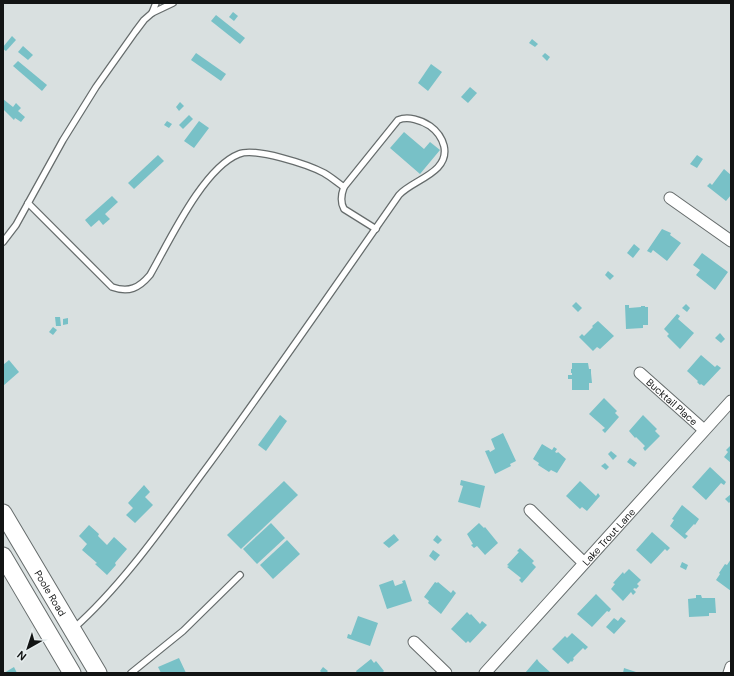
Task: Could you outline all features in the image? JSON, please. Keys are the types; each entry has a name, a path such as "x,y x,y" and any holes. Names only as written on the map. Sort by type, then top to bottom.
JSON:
{"main road":[{"name":"Poole Road","path":"3,513 98,673"},
{"path":"3,556 72,673"}],"street":[{"path":"670,198 730,238"},
{"name":"Bucktail Place","path":"640,373 704,430"},
{"name":"Lake Trout Lane","path":"485,673 731,401"},
{"path":"530,510 584,563"},
{"path":"414,642 446,673"},
{"path":"729,673 731,667"}],"lane":[{"path":"152,13 156,3"},
{"path":"3,242 16,225 63,140 96,87 135,32 144,20 152,13 173,3"},
{"path":"72,630 99,603 128,570 176,509 246,413 376,229 401,193 429,175 438,166 444,156 445,150 443,143 432,127 418,120 403,118 398,120 342,191 341,204 344,209 376,229"},
{"path":"28,203 112,287 121,290 130,290 144,282 150,275 193,199 202,186 226,162 239,154 254,152 302,164 326,174 344,187"},
{"path":"131,673 183,631 240,575"}],"building":[{"path":"233,12 238,16 234,21 229,17"},
{"path":"216,15 245,38 240,44 211,21"},
{"path":"12,36 16,40 6,51 3,47"},
{"path":"532,39 538,44 535,47 529,43"},
{"path":"23,46 33,55 28,60 18,52"},
{"path":"196,53 226,74 221,81 191,60"},
{"path":"545,53 550,57 547,61 542,56"},
{"path":"18,61 47,85 42,91 13,66"},
{"path":"431,64 442,72 428,91 418,83"},
{"path":"470,87 477,93 468,103 461,97"},
{"path":"3,99 13,107 16,103 21,108 18,111 25,117 21,122 15,118 14,120 3,109"},
{"path":"180,102 184,106 179,111 176,107"},
{"path":"189,115 193,119 183,129 179,125"},
{"path":"167,121 172,124 169,128 164,125"},
{"path":"199,121 209,128 194,148 184,141"},
{"path":"404,132 424,149 430,142 440,150 420,174 390,148"},
{"path":"158,155 164,161 134,189 128,183"},
{"path":"697,155 703,159 697,168 690,164"},
{"path":"724,169 731,175 731,195 726,201 707,186 710,183 712,185"},
{"path":"112,196 118,202 105,214 110,219 103,225 99,220 91,227 85,220"},
{"path":"662,229 671,233 670,235 681,243 667,261 653,250 651,253 647,251"},
{"path":"634,244 640,249 633,258 627,253"},
{"path":"702,253 728,272 715,290 696,275 700,270 693,265"},
{"path":"608,271 614,276 610,280 605,275"},
{"path":"576,302 582,308 578,312 572,306"},
{"path":"686,304 690,308 687,312 682,308"},
{"path":"625,305 629,305 629,308 641,306 648,307 648,325 643,325 643,328 626,329"},
{"path":"677,314 680,316 678,319 694,333 680,349 667,336 669,334 664,329"},
{"path":"55,317 60,317 61,326 56,326"},
{"path":"68,318 68,324 63,325 63,319"},
{"path":"598,321 614,336 600,349 597,347 593,351 579,337 582,334 584,336"},
{"path":"53,327 57,330 53,335 49,332"},
{"path":"720,333 725,339 721,343 715,338"},
{"path":"701,355 715,367 717,365 721,368 704,386 701,384 700,385 697,382 698,381 687,371"},
{"path":"9,360 19,372 3,386 3,365"},
{"path":"572,363 588,363 589,369 591,369 592,383 589,383 589,390 572,390 572,379 568,379 568,375 572,375"},
{"path":"604,398 617,411 615,413 619,417 605,433 602,430 605,428 589,414"},
{"path":"280,415 287,421 266,451 258,445"},
{"path":"643,415 657,429 655,431 660,436 645,451 643,448 645,446 629,431"},
{"path":"503,433 516,461 510,464 511,466 495,474 485,451 489,450 490,452 495,449 491,439"},
{"path":"542,444 552,450 554,447 557,449 555,452 558,452 566,459 557,473 551,470 549,472 538,465 539,463 533,459"},
{"path":"731,445 731,463 724,457 728,452 726,450"},
{"path":"611,451 617,456 613,460 608,454"},
{"path":"630,458 637,463 634,467 627,462"},
{"path":"605,463 609,467 606,470 601,466"},
{"path":"710,467 726,482 724,485 721,483 706,500 692,487"},
{"path":"461,480 485,486 480,508 458,502 463,486 460,485"},
{"path":"284,481 298,495 241,549 227,535"},
{"path":"580,481 596,496 598,493 600,496 587,511 582,507 580,509 566,496"},
{"path":"144,485 150,492 145,497 153,505 135,523 126,515 133,508 128,503"},
{"path":"731,494 731,501 729,503 725,499"},
{"path":"682,505 699,519 685,534 688,536 685,539 670,526 674,520 672,519"},
{"path":"271,523 285,538 257,564 243,549"},
{"path":"479,523 484,528 485,527 498,543 485,555 477,546 474,548 471,545 473,544 467,534"},
{"path":"89,525 99,534 98,536 107,545 114,537 127,549 107,575 95,564 97,563 82,550 87,544 79,536"},
{"path":"652,532 670,548 667,551 665,549 651,564 636,550"},
{"path":"394,534 399,540 389,548 383,543"},
{"path":"437,535 442,540 438,544 433,540"},
{"path":"287,540 300,554 273,579 260,565"},
{"path":"520,548 534,561 532,563 536,567 522,583 519,580 521,578 507,567 509,566 507,565 519,552 517,551"},
{"path":"433,550 440,555 435,561 429,556"},
{"path":"731,559 731,591 716,580 725,564 727,565"},
{"path":"682,562 688,565 686,570 680,567"},
{"path":"629,569 641,580 637,584 639,586 636,589 633,589 636,592 633,595 631,592 623,601 611,589 615,584 613,583 623,572 624,574"},
{"path":"393,580 395,586 403,583 402,581 405,580 412,601 387,609 379,585"},
{"path":"435,582 438,582 451,593 453,590 456,593 441,614 428,603 429,601 424,597"},
{"path":"596,594 611,609 609,612 607,611 592,627 577,614"},
{"path":"696,595 701,595 702,598 715,598 716,613 709,613 709,616 689,617 688,599 696,598"},
{"path":"467,612 470,615 471,614 480,624 482,621 487,625 470,643 468,641 466,643 451,629"},
{"path":"358,616 378,623 370,646 347,638 348,634 351,635"},
{"path":"621,617 626,621 614,634 606,627 614,618 618,621"},
{"path":"572,633 588,647 585,650 583,648 573,658 574,659 572,662 571,661 568,664 552,649 565,636 567,638"},
{"path":"179,658 186,673 161,673 158,667"},
{"path":"371,659 374,663 376,661 384,671 382,673 357,673 356,671"},
{"path":"537,659 539,662 551,673 525,673"},
{"path":"14,667 17,673 4,673"},
{"path":"323,667 328,671 326,673 322,673 320,671"},
{"path":"624,668 639,673 623,673"}]}
